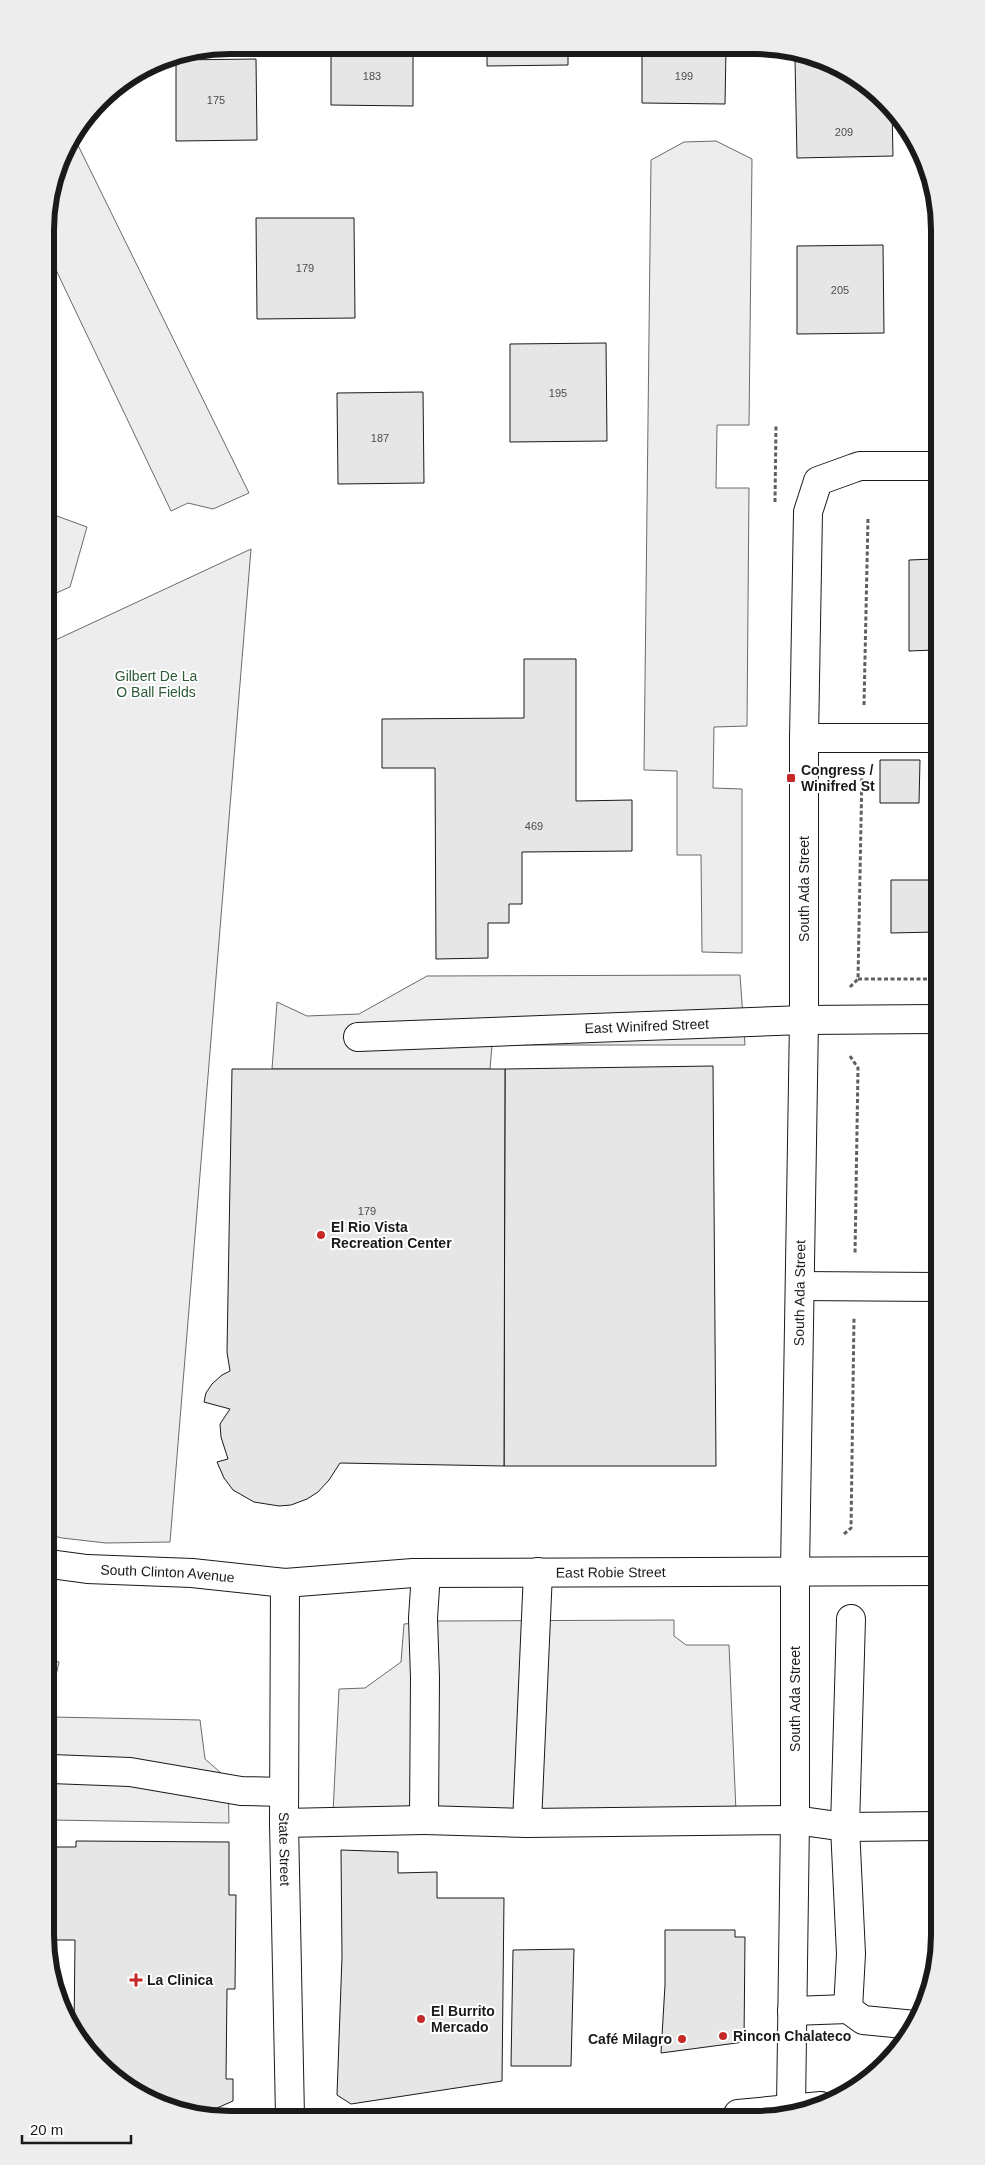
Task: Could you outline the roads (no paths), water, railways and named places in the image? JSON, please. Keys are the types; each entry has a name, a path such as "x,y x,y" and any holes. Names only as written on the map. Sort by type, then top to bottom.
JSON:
{"street":[{"name":"South Ada Street","path":"791,2108 795,1820 794,1570 804,1020 804,738 808,512 818,481 860,466 931,466"},
{"path":"804,738 931,738"},
{"name":"East Winifred Street","path":"358,1036 804,1020 931,1020"},
{"path":"800,1286 931,1287"},
{"name":"South Clinton Avenue","path":"54,1565 87,1569 192,1573 284,1583"},
{"name":"East Robie Street","path":"284,1583 426,1574 931,1570"},
{"path":"527,1823 538,1572"},
{"path":"424,1820 425,1678 423,1618 426,1574"},
{"name":"State Street","path":"284,1583 284,1823 290,2111"},
{"path":"848,2009 851,1954 845,1827 851,1619"},
{"path":"54,1769 130,1772 241,1791 284,1792"},
{"path":"284,1823 424,1820 527,1823 795,1820 845,1827 931,1826"},
{"path":"792,2011 848,2009 863,2020 908,2024"},
{"path":"764,2111 788,2108"}],"place":[{"name":"Congress / Winifred St","path":"791,778"},
{"name":"El Rio Vista Recreation Center","path":"321,1235"},
{"name":"La Clinica","path":"136,1980"},
{"name":"El Burrito Mercado","path":"421,2019"},
{"name":"Rincon Chalateco","path":"723,2036"},
{"name":"Café Milagro","path":"682,2039"}],"park label":[{"name":"Gilbert De La O Ball Fields","path":"156,684"}]}
